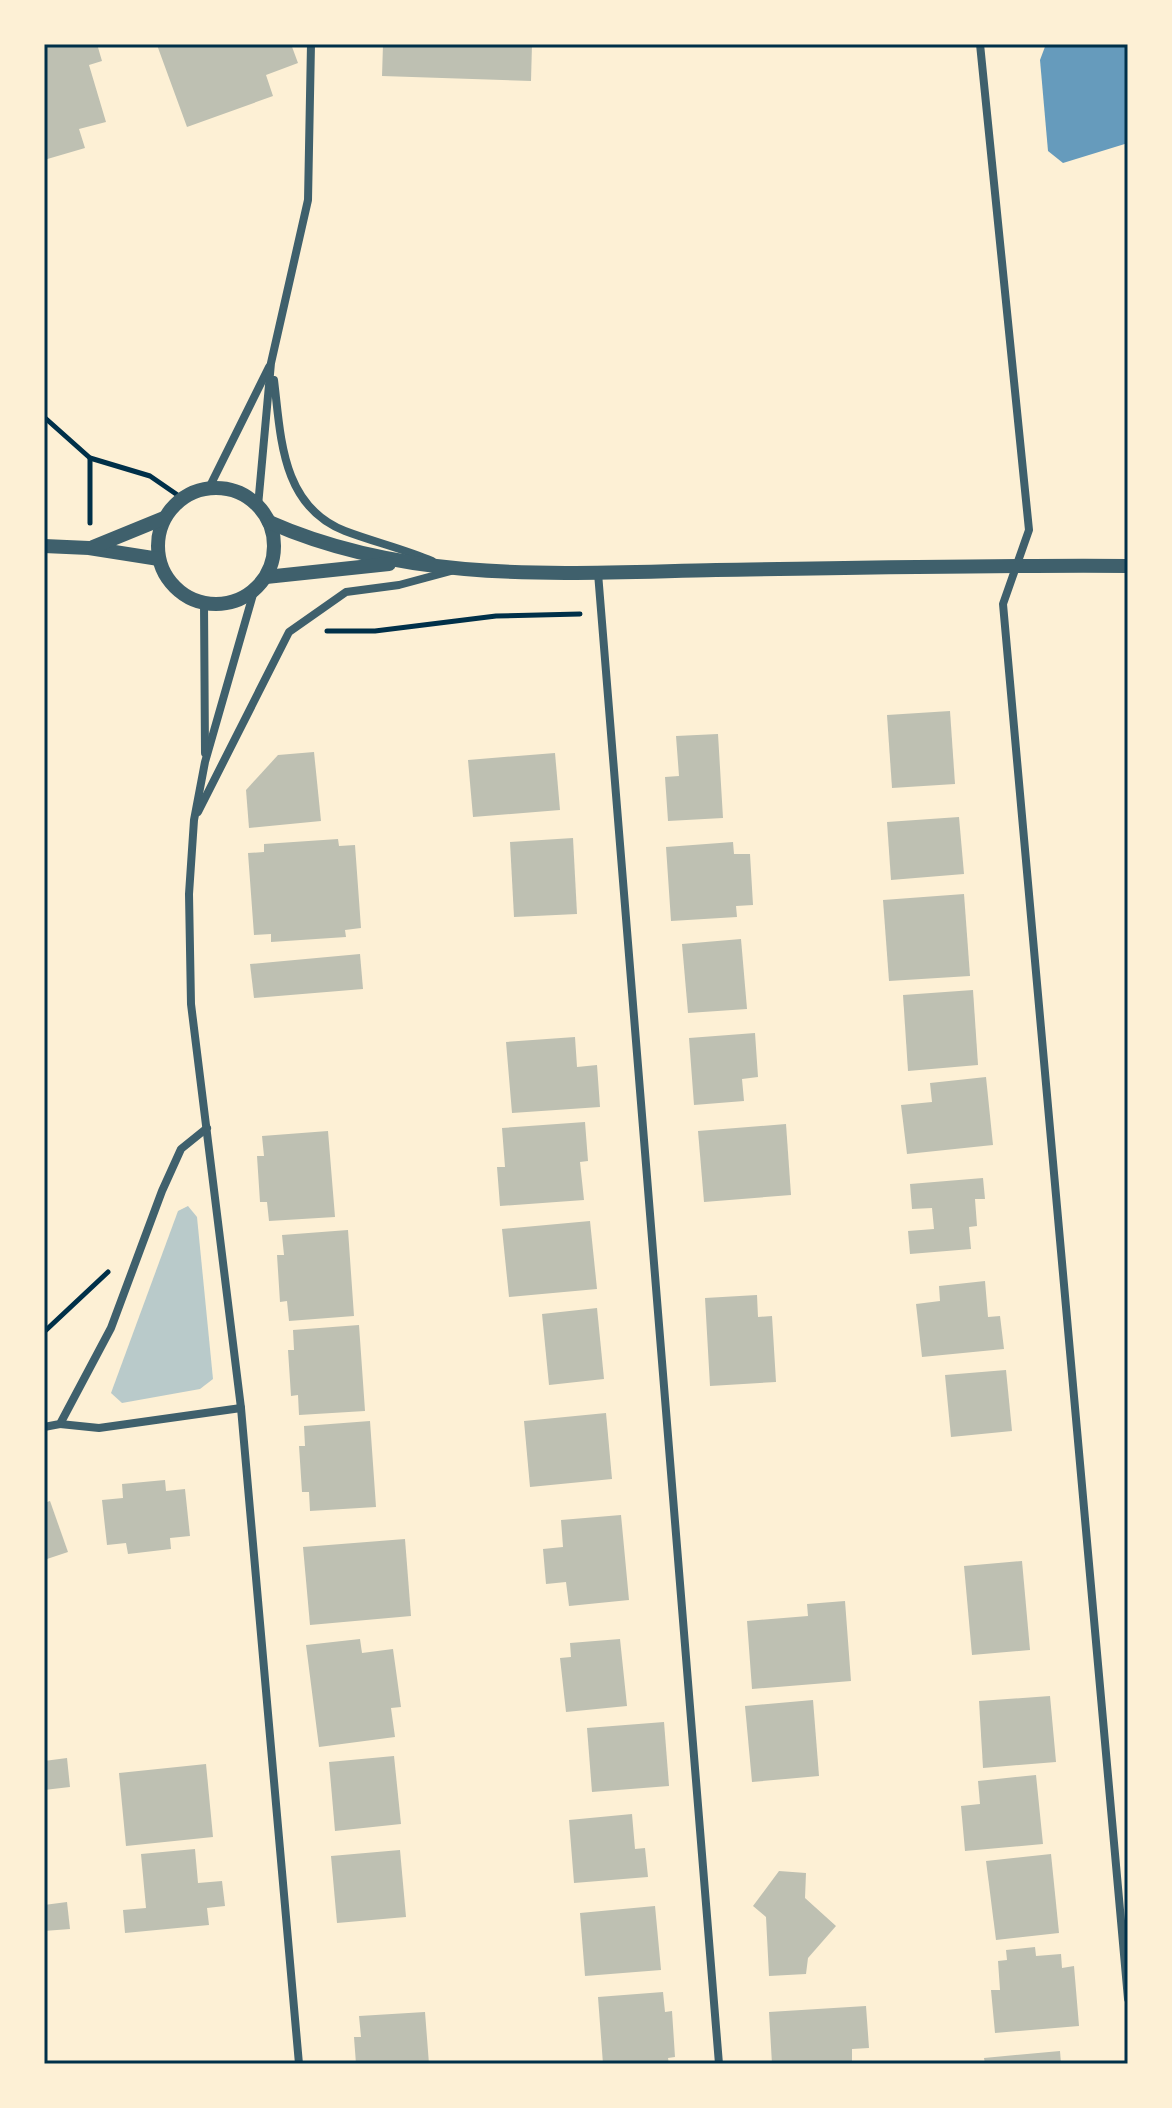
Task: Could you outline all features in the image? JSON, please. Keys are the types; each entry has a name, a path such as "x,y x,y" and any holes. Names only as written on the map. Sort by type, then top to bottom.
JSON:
{"street":[{"path":"258,506 271,363 308,200 311,44"},
{"path":"980,44 1029,530 1003,604 1128,1999"},
{"path":"209,488 271,363"},
{"path":"271,363 283,458 295,487 314,511 343,530 390,544 455,570"},
{"path":"89,548 164,518 182,498 209,488 242,494 258,506 269,522 274,541 266,577 254,591 230,603 204,603 188,598 174,587 159,559 157,545 164,518"},
{"path":"269,522 309,540 397,563 455,570 598,573 1015,565 1128,566"},
{"path":"44,546 89,548 159,559"},
{"path":"266,577 397,563"},
{"path":"194,820 289,632 346,592 399,585 455,570"},
{"path":"598,573 719,2064"},
{"path":"254,591 205,762 194,820 189,894 191,1004 241,1408 299,2064"},
{"path":"204,603 205,762"},
{"path":"60,1424 111,1328 181,1149 207,1128"},
{"path":"44,1427 60,1424 99,1428 241,1408"}],"path":[{"path":"44,417 90,458 150,476 182,498"},
{"path":"89,548 93,486 90,458"},
{"path":"289,632 375,631 496,616 601,614"},
{"path":"44,1332 111,1270"}],"shaded area":[{"path":"188,1206 197,1217 213,1379 200,1389 122,1403 111,1393 178,1211"}],"water":[{"path":"1046,44 1128,44 1128,143 1063,163 1048,151 1040,60"}],"building":[{"path":"44,44 97,44 102,61 89,65 106,122 79,129 85,148 44,160"},
{"path":"291,44 298,63 266,75 273,96 187,127 157,45"},
{"path":"383,44 532,44 531,81 382,76"},
{"path":"950,711 955,784 892,788 887,715"},
{"path":"718,734 723,818 668,821 665,777 679,776 676,736"},
{"path":"314,752 321,821 249,828 246,790 278,755"},
{"path":"555,753 560,810 473,817 468,760"},
{"path":"959,817 964,874 891,880 887,822"},
{"path":"573,838 577,914 514,917 510,842"},
{"path":"338,839 339,846 355,845 361,928 345,930 346,937 271,942 271,934 254,935 248,853 264,852 264,844"},
{"path":"733,842 734,854 750,854 753,905 736,906 737,917 671,921 666,847"},
{"path":"964,894 970,976 889,981 883,900"},
{"path":"741,939 747,1009 688,1013 682,944"},
{"path":"360,954 363,989 254,998 250,964"},
{"path":"973,990 978,1065 908,1071 903,995"},
{"path":"755,1033 758,1077 742,1079 744,1101 694,1105 689,1038"},
{"path":"575,1037 577,1067 597,1065 600,1107 512,1113 506,1042"},
{"path":"986,1077 993,1145 907,1154 901,1105 932,1102 930,1083"},
{"path":"585,1122 588,1161 580,1162 584,1200 500,1206 497,1167 505,1167 502,1128"},
{"path":"786,1124 791,1195 704,1202 698,1131"},
{"path":"328,1131 335,1217 269,1221 267,1202 260,1202 257,1156 264,1156 262,1136"},
{"path":"983,1178 985,1199 975,1199 977,1226 969,1227 971,1249 910,1254 908,1231 934,1229 932,1208 912,1209 910,1184"},
{"path":"590,1221 597,1289 509,1297 502,1229"},
{"path":"348,1230 354,1316 289,1321 287,1301 280,1302 277,1255 284,1255 282,1235"},
{"path":"985,1281 988,1317 1000,1316 1004,1349 922,1357 916,1304 940,1301 939,1286"},
{"path":"757,1295 758,1317 772,1316 776,1382 710,1386 705,1298"},
{"path":"597,1308 604,1379 549,1385 542,1314"},
{"path":"359,1325 365,1411 299,1415 298,1395 291,1396 288,1350 294,1350 293,1330"},
{"path":"1006,1370 1012,1431 951,1437 945,1375"},
{"path":"606,1413 612,1479 530,1487 524,1421"},
{"path":"370,1421 376,1507 310,1511 309,1492 302,1492 299,1446 305,1446 304,1426"},
{"path":"165,1480 166,1491 185,1489 190,1536 170,1538 171,1549 128,1554 126,1543 107,1545 102,1500 123,1498 122,1484"},
{"path":"50,1501 68,1552 44,1560 44,1503"},
{"path":"621,1515 629,1600 569,1606 566,1582 546,1584 543,1549 563,1547 561,1520"},
{"path":"405,1539 411,1616 310,1625 303,1547"},
{"path":"1022,1561 1030,1650 972,1655 964,1566"},
{"path":"845,1601 851,1681 752,1689 747,1621 808,1616 807,1604"},
{"path":"360,1639 362,1653 393,1649 401,1707 391,1708 395,1737 319,1747 306,1645"},
{"path":"620,1639 627,1706 566,1712 560,1658 571,1657 570,1643"},
{"path":"1050,1696 1056,1762 983,1768 979,1701"},
{"path":"813,1700 819,1776 752,1782 745,1706"},
{"path":"664,1722 669,1786 592,1792 587,1728"},
{"path":"394,1756 401,1824 335,1831 329,1762"},
{"path":"67,1758 70,1787 44,1790 44,1761"},
{"path":"206,1764 213,1837 126,1846 119,1773"},
{"path":"1036,1775 1043,1844 965,1851 961,1806 980,1804 978,1781"},
{"path":"632,1814 635,1849 645,1848 648,1877 574,1883 569,1820"},
{"path":"195,1849 198,1883 222,1881 225,1906 207,1908 209,1925 125,1933 123,1910 146,1908 141,1854"},
{"path":"400,1850 406,1917 337,1923 331,1856"},
{"path":"1051,1854 1059,1933 996,1940 986,1861"},
{"path":"779,1871 806,1873 805,1898 836,1926 808,1958 806,1974 769,1976 766,1917 753,1906"},
{"path":"67,1902 70,1929 44,1931 44,1905"},
{"path":"655,1906 661,1970 585,1976 580,1913"},
{"path":"1035,1947 1036,1956 1061,1954 1062,1968 1074,1966 1079,2026 995,2033 991,1990 1000,1990 998,1961 1007,1960 1006,1950"},
{"path":"663,1992 665,2012 672,2011 675,2057 668,2058 669,2064 603,2064 598,1997"},
{"path":"866,2006 869,2048 852,2049 852,2064 772,2064 769,2012"},
{"path":"425,2012 429,2064 356,2064 354,2037 361,2037 359,2016"},
{"path":"1060,2051 1061,2064 985,2064 984,2058"}]}
